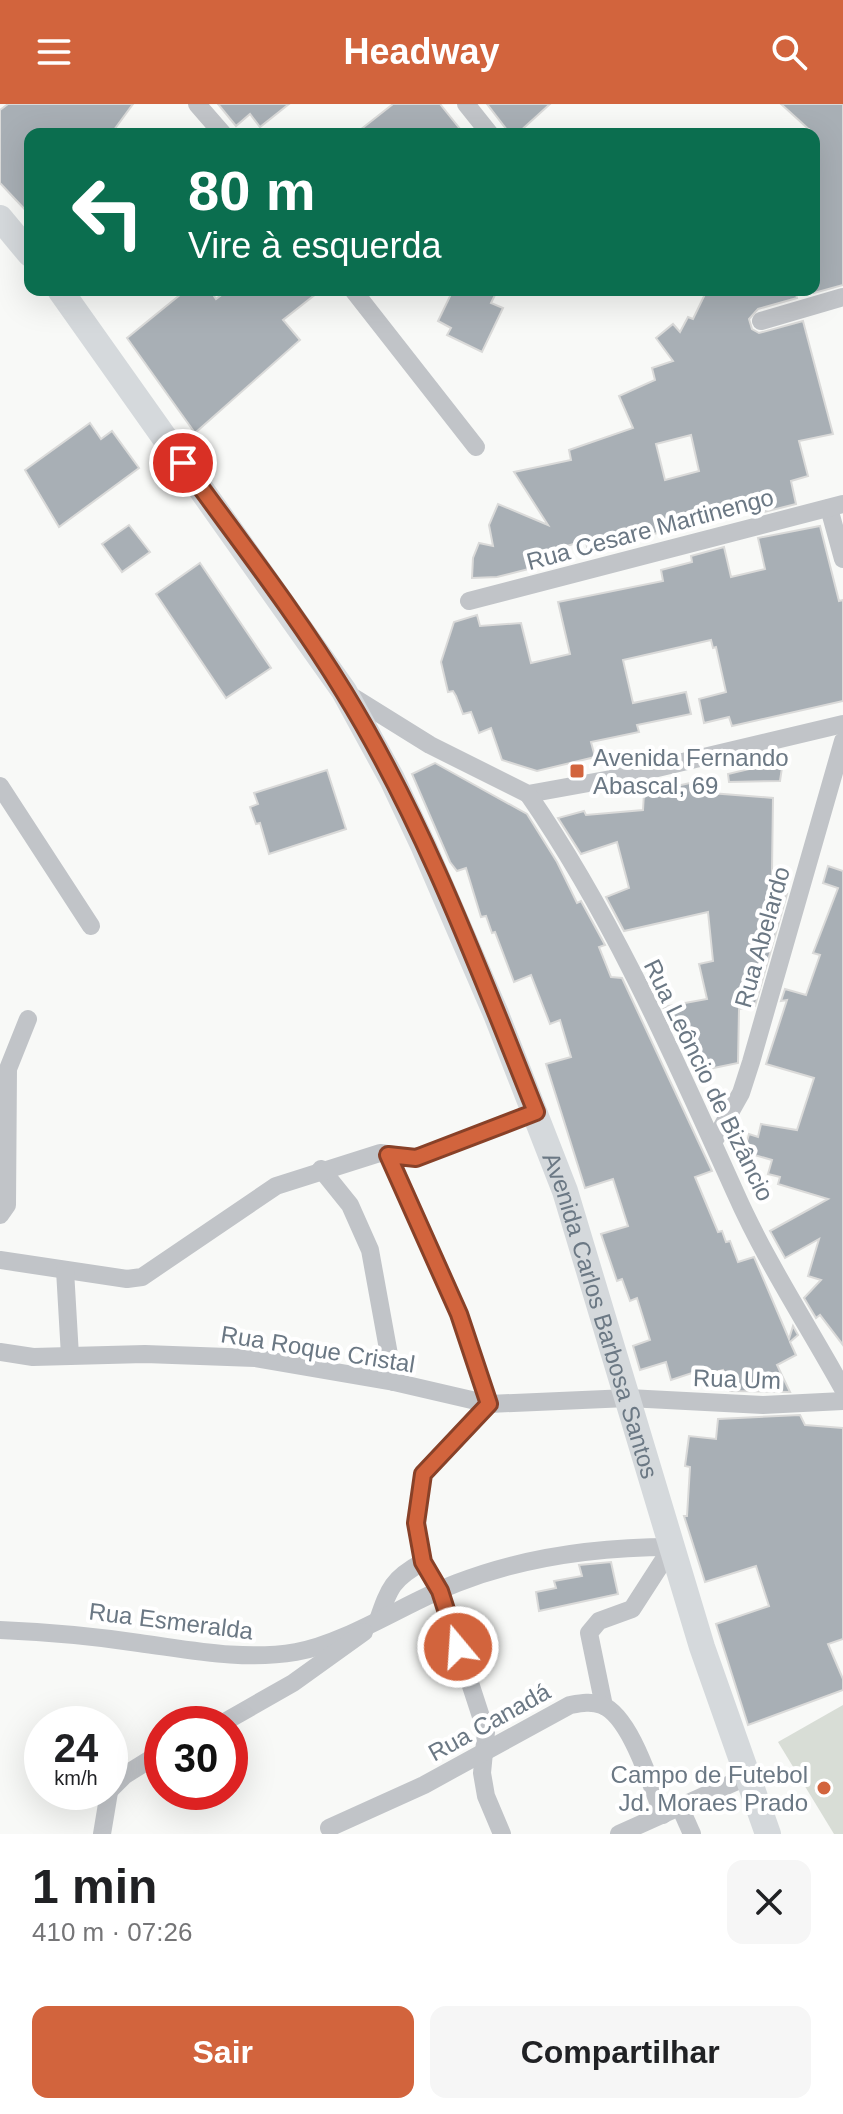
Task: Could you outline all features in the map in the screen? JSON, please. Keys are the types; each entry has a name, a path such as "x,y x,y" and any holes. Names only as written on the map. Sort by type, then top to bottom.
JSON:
{"main road":[{"path":"0,218 24,247"},
{"name":"Avenida Carlos Barbosa Santos","path":"64,296 344,691 376,722 424,847 536,1112 565,1191 672,1547 746,1777 768,1834"}],"street":[{"path":"197,104 218,128"},
{"path":"466,104 485,128"},
{"path":"358,296 476,447"},
{"path":"761,321 843,297"},
{"path":"836,506 843,559"},
{"name":"Rua Cesare Martinengo","path":"469,601 836,506"},
{"path":"376,722 528,794 583,785 843,724"},
{"name":"Rua Abelardo","path":"714,1141 741,1093 751,1062 843,741"},
{"path":"0,786 91,926"},
{"name":"Rua Leôncio de Bizâncio","path":"528,794 627,965 756,1234 843,1389"},
{"path":"0,1215 7,1205 8,1069 28,1019"},
{"path":"0,1260 127,1279 142,1277 276,1186 321,1169 380,1153 416,1158 536,1112"},
{"path":"388,1155 459,1314 489,1404 423,1474 416,1523 423,1562 440,1591 486,1732 482,1773 486,1796 502,1834"},
{"path":"321,1169 350,1205 370,1250 394,1382"},
{"path":"65,1270 70,1356"},
{"name":"Rua Roque Cristal","path":"0,1352 33,1357 145,1354 255,1358 394,1382 489,1404 628,1398"},
{"name":"Rua Um","path":"628,1398 763,1405 843,1401"},
{"name":"Rua Esmeralda","path":"0,1630 63,1632 218,1654 265,1656 300,1652 473,1578 561,1556 629,1547 672,1547"},
{"path":"672,1547 632,1609 599,1621 589,1633 604,1706 620,1720 672,1811 692,1834"},
{"path":"378,1620 389,1590 400,1574 423,1562"},
{"name":"Rua Esmeralda","path":"248,1709 293,1683 378,1620"},
{"name":"Rua Canadá","path":"329,1828 424,1785 570,1705 587,1702 604,1706"},
{"path":"619,1834 746,1777"},
{"path":"102,1834 106,1810"}],"shaded area":[{"name":"Campo de Futebol Jd. Moraes Prado","path":"843,1705 843,1834 834,1834 778,1742"}],"building":[{"path":"8,104 133,104 115,128 24,128 24,209 0,183 0,110"},
{"path":"218,104 289,104 260,127 250,114 236,126"},
{"path":"393,104 440,104 459,128 363,128"},
{"path":"487,104 550,104 524,128 505,128"},
{"path":"781,104 843,104 843,285 820,291 820,128 807,128"},
{"path":"179,296 214,296 216,299 220,296 313,296 283,320 300,340 195,433 127,338"},
{"path":"450,296 494,296 491,303 503,308 482,352 447,335 451,328 438,321"},
{"path":"704,296 796,296 758,309 749,319 752,329 759,333 803,321 833,434 799,441 808,476 791,481 796,504 752,515 748,509 627,541 626,538 587,547 586,540 548,552 552,563 497,577 472,578 473,558 479,543 493,546 489,525 498,504 548,525 514,472 571,460 569,450 633,428 619,396 655,380 652,368 673,361 656,338 673,324 680,332 688,317 693,319","holes":["691,435 699,471 665,480 656,444"]},
{"path":"90,423 101,439 112,431 139,468 59,527 25,470"},
{"path":"129,525 150,552 122,572 102,544"},
{"path":"820,526 839,601 843,600 843,701 732,726 729,717 704,723 699,699 726,692 716,647 713,648 711,640 623,660 633,703 686,692 691,714 637,725 639,732 591,742 595,757 537,771 502,760 491,728 479,733 471,712 463,714 453,691 448,692 441,662 454,622 477,615 480,626 521,623 531,663 570,654 558,602 663,581 661,570 692,562 691,556 724,547 731,577 765,569 758,538"},
{"path":"200,563 271,668 226,698 156,594"},
{"path":"783,761 780,781 729,782 728,774"},
{"path":"435,763 527,814 557,862 577,903 581,901 605,945 599,947 611,977 622,978 712,1171 695,1177 718,1232 722,1231 726,1242 730,1241 738,1262 754,1257 789,1339 793,1326 798,1335 790,1342 796,1355 777,1365 790,1392 730,1391 723,1370 709,1374 707,1368 671,1380 666,1362 640,1370 633,1346 650,1340 637,1298 630,1301 622,1279 617,1281 601,1234 628,1226 613,1179 585,1188 546,1064 571,1057 560,1020 550,1024 531,975 514,982 495,932 492,933 486,916 481,917 466,868 457,871 450,862 412,774"},
{"path":"327,770 346,829 269,854 260,823 256,824 250,807 258,804 254,793"},
{"path":"713,778 711,793 773,798 772,871 777,896 787,894 755,1006 739,1009 738,1063 694,1072 663,1007 707,999 699,964 713,961 708,912 624,931 606,897 629,888 617,842 581,854 558,818 584,811 586,815 643,810 644,793"},
{"path":"828,866 843,871 843,1345 820,1315 816,1318 804,1298 821,1280 808,1276 819,1239 785,1258 770,1231 828,1199 778,1184 780,1177 768,1174 772,1160 744,1152 749,1134 758,1137 761,1124 797,1130 814,1078 766,1064 787,1000 781,1001 785,989 806,995 820,955 813,953 838,888 823,883"},
{"path":"800,1415 805,1425 843,1428 843,1639 828,1644 843,1679 843,1690 748,1725 716,1624 769,1606 756,1566 705,1582 684,1516 687,1516 690,1467 685,1466 689,1436 716,1439 718,1419"},
{"path":"611,1562 618,1594 539,1611 536,1592 556,1588 554,1581 582,1576 579,1565"}],"place":[{"name":"Avenida Fernando Abascal, 69","path":"577,771"},
{"name":"Campo de Futebol Jd. Moraes Prado","path":"824,1788"}],"route":[{"path":"183,463 344,691 378,753 424,847 536,1112 416,1158 388,1155 459,1314 489,1404 423,1474 416,1523 423,1562 440,1591 458,1647"}]}
